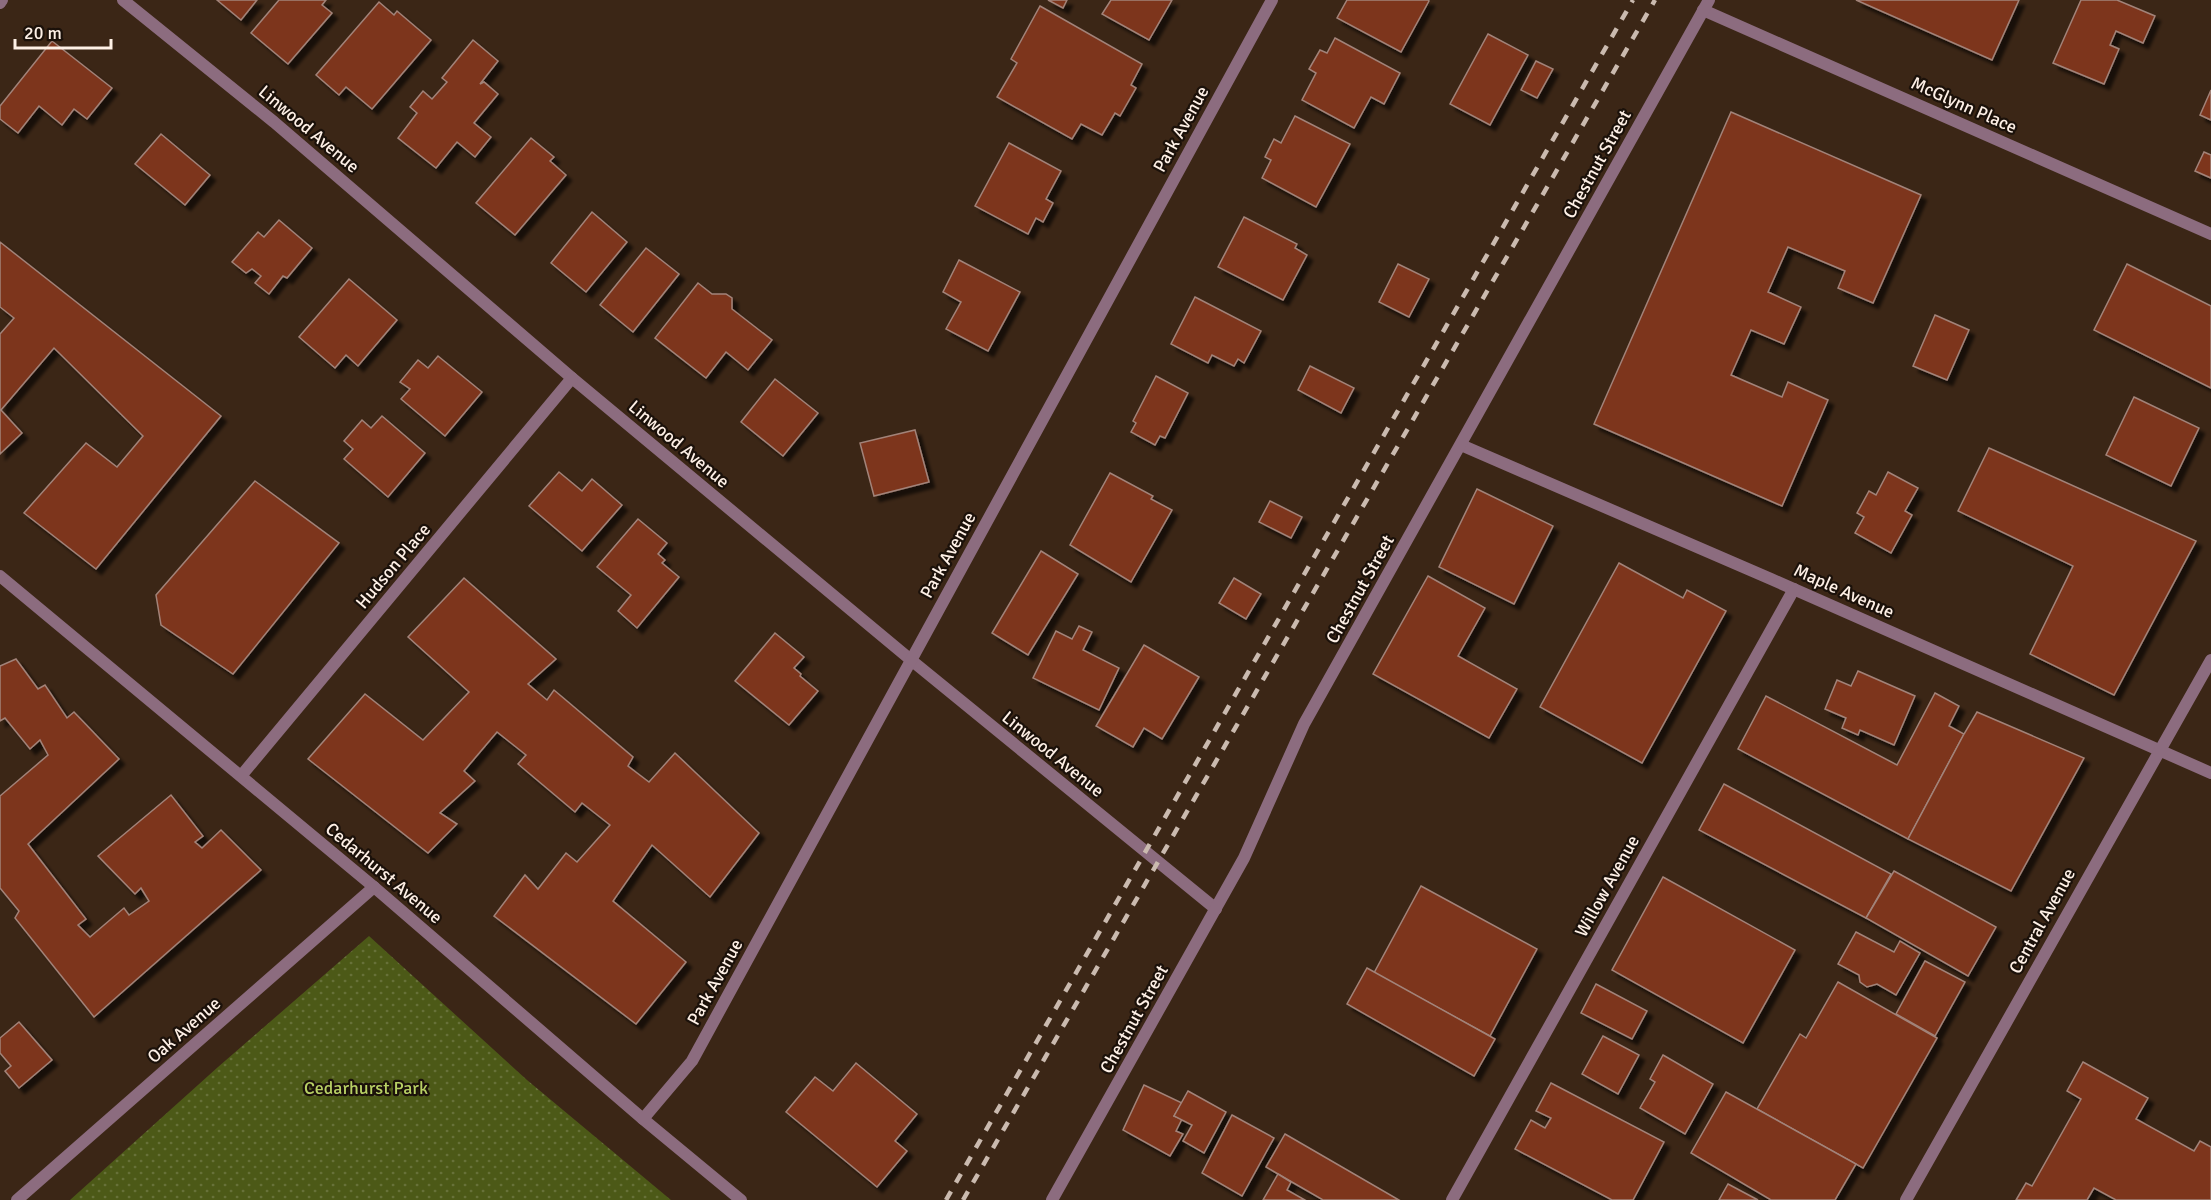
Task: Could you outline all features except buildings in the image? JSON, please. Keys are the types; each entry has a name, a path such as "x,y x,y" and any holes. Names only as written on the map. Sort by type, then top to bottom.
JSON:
{"street":[{"name":"Linwood Avenue","path":"123,0 274,122 572,378 911,660 1216,909"},
{"name":"Park Avenue","path":"643,1119 692,1061 1272,0"},
{"name":"McGlynn Place","path":"1706,5 2211,234"},
{"name":"Chestnut Street","path":"1052,1200 1245,858 1304,724 1706,5"},
{"name":"Hudson Place","path":"241,776 572,378"},
{"name":"Maple Avenue","path":"1461,445 2211,773"},
{"name":"Cedarhurst Avenue","path":"0,576 241,776 741,1200"},
{"name":"Willow Avenue","path":"1452,1200 1794,589"},
{"name":"Central Avenue","path":"1906,1200 2211,660"},
{"name":"Oak Avenue","path":"17,1200 374,888"}],"green space":[{"name":"Cedarhurst Park","path":"369,936 527,1080 671,1200 70,1200"}],"railway":[{"path":"946,1200 1633,0"},
{"path":"963,1200 1655,0"}]}
